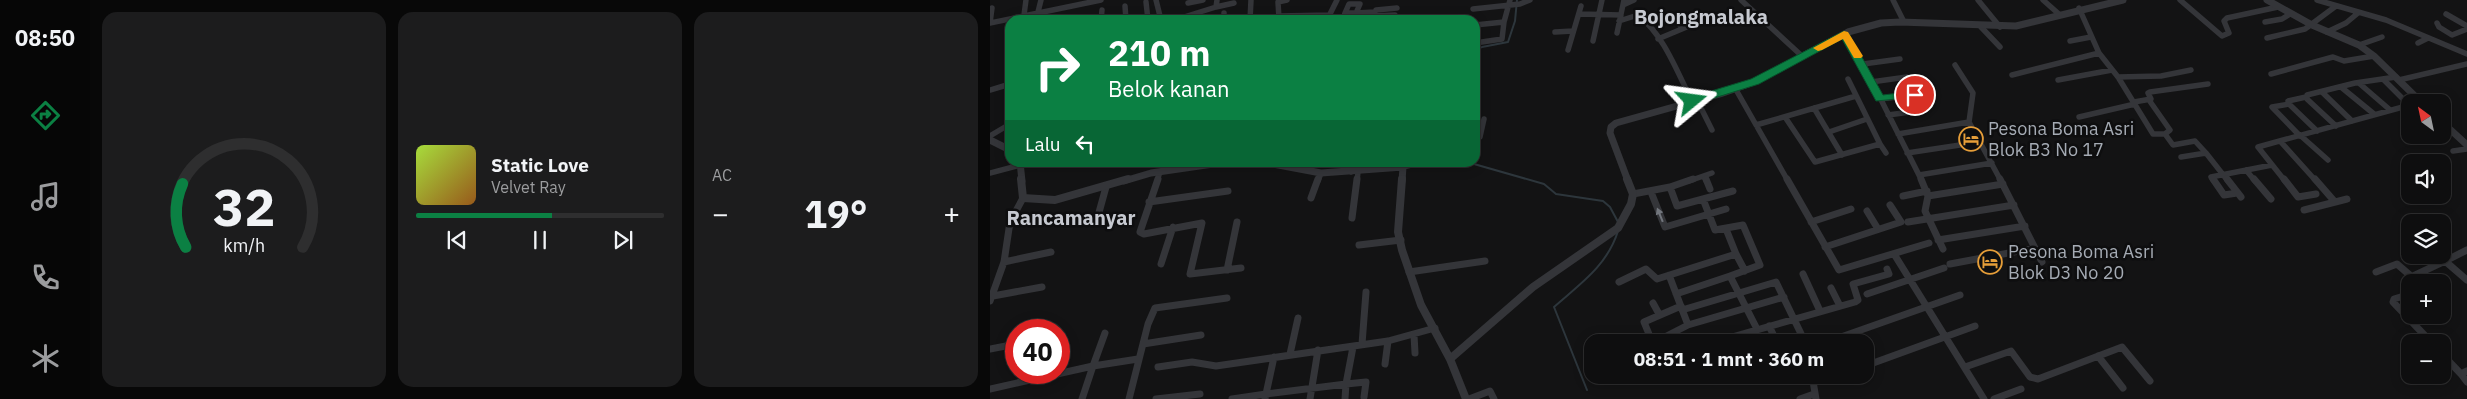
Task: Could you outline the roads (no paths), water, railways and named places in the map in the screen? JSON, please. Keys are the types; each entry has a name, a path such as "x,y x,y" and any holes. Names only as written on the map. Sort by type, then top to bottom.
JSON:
{"street":[{"path":"1026,0 1024,15 1102,0"},
{"path":"1038,12 1041,0"},
{"path":"1067,6 1069,0"},
{"path":"1156,0 1160,15"},
{"path":"1188,4 1203,0"},
{"path":"1216,7 1217,0"},
{"path":"1250,15 1251,0"},
{"path":"1279,15 1278,1 1287,0"},
{"path":"1330,15 1337,0"},
{"path":"1473,9 1520,4 1530,0"},
{"path":"1593,41 1602,0"},
{"path":"1616,33 1623,2 1634,0"},
{"path":"1741,0 1801,58"},
{"path":"1893,0 1903,20"},
{"path":"1978,0 2000,27"},
{"path":"2043,0 2060,15"},
{"path":"1450,359 1533,287 1590,246 1611,235 1618,228 1633,194 1610,133 1611,127 1619,122 1755,82 1844,34 1861,27 1903,20 2000,27 2038,22 2079,8 2123,0"},
{"path":"2180,0 2222,36 2229,33 2224,21 2227,18 2278,8"},
{"path":"2267,0 2278,8 2312,25 2359,45 2374,56 2413,94"},
{"path":"2317,0 2386,20 2467,54"},
{"path":"1146,2 1147,15"},
{"path":"1190,15 1234,2"},
{"path":"1355,15 1356,12 1360,4 1349,4 1345,13 1356,12 1396,11"},
{"path":"1480,42 1502,39 1504,22 1511,4"},
{"path":"1125,6 1126,15"},
{"path":"1568,50 1581,6"},
{"path":"2267,38 2295,32 2312,25 2336,6"},
{"path":"992,8 990,23 1005,19"},
{"path":"2079,8 2099,53 2135,103 2153,134 2165,134 2170,131 2149,100"},
{"path":"1102,10 1102,15"},
{"path":"2327,32 2346,23 2358,13"},
{"path":"1579,14 1599,14 1620,18 1638,14 1654,31 1712,130"},
{"path":"2266,22 2282,19 2290,14"},
{"path":"2446,14 2467,28"},
{"path":"1676,21 1683,28"},
{"path":"1480,24 1504,22"},
{"path":"2437,23 2439,27 2452,35"},
{"path":"1658,39 1689,26"},
{"path":"1981,27 2000,47"},
{"path":"2445,38 2467,28"},
{"path":"1555,32 1573,31"},
{"path":"1844,34 1863,64 1919,174 1927,194 1925,211 1943,249"},
{"path":"2070,41 2091,37"},
{"path":"2359,45 2382,37"},
{"path":"2418,44 2428,38"},
{"path":"2012,75 2099,53"},
{"path":"2271,74 2333,57 2344,61 2374,56"},
{"path":"1863,64 1900,59"},
{"path":"2328,160 2272,108 2288,104 2288,101 2356,83 2398,79 2467,64"},
{"path":"1955,65 1973,93 1969,122 2025,226 2042,262"},
{"path":"2058,80 2112,70"},
{"path":"2118,78 2162,76 2191,70"},
{"path":"1871,82 1907,77"},
{"path":"1848,79 1886,153"},
{"path":"2384,80 2401,96"},
{"path":"2149,100 2151,99 2150,92 2208,84"},
{"path":"2360,84 2389,109"},
{"path":"990,90 1005,86"},
{"path":"2341,87 2374,114"},
{"path":"1735,88 1840,271 1929,243"},
{"path":"2322,92 2352,121"},
{"path":"1880,99 1915,95"},
{"path":"1756,125 1856,96"},
{"path":"2306,97 2336,126"},
{"path":"2079,117 2149,100"},
{"path":"2288,104 2317,131"},
{"path":"2316,194 2298,197 2258,147 2401,107"},
{"path":"1814,108 1842,156"},
{"path":"1888,115 1925,110"},
{"path":"1785,117 1813,161 1842,156 1880,144"},
{"path":"1480,137 1484,119"},
{"path":"1829,132 1867,119"},
{"path":"1898,134 1969,122"},
{"path":"990,136 1005,127"},
{"path":"2451,131 2467,147 2453,151"},
{"path":"2165,134 2174,145 2195,141 2206,153 2222,174 2239,195 2226,196 2211,178 2222,174 2272,165"},
{"path":"990,140 1005,148"},
{"path":"2280,141 2335,202"},
{"path":"1907,153 1980,142"},
{"path":"2181,157 2206,153"},
{"path":"1919,174 1992,163"},
{"path":"990,173 1010,167"},
{"path":"992,299 1004,262 1010,222 1023,198 1020,167"},
{"path":"1023,198 1055,200 1160,172 1193,167"},
{"path":"1286,167 1322,174 1403,167 1398,232 1409,272 1421,305 1435,328 1468,399 1490,391 1494,399"},
{"path":"1303,171 1304,167"},
{"path":"1352,218 1354,167"},
{"path":"2246,170 2271,199"},
{"path":"1160,172 1140,232 1144,234 1202,223 1189,271 1190,274 1241,268"},
{"path":"1633,194 1651,192 1712,173"},
{"path":"1311,198 1322,174"},
{"path":"1704,176 1710,189"},
{"path":"1903,196 2003,184"},
{"path":"1670,186 1677,206 1733,190"},
{"path":"1098,216 1106,187"},
{"path":"1149,202 1228,191"},
{"path":"1651,192 1665,227 1726,209"},
{"path":"1676,294 1760,266 1742,225 1715,230 1703,199"},
{"path":"2304,210 2347,199"},
{"path":"1825,247 1901,222 1890,205"},
{"path":"1908,222 2014,205"},
{"path":"1811,222 1852,209"},
{"path":"1867,211 1878,229"},
{"path":"1227,270 1237,222"},
{"path":"1938,240 2025,226"},
{"path":"1161,264 1173,227"},
{"path":"1726,229 1745,271"},
{"path":"1359,245 1401,240"},
{"path":"1867,294 1947,266 2035,248"},
{"path":"2451,258 2467,250"},
{"path":"1004,262 1051,252"},
{"path":"1619,282 1646,269 1656,279 1736,254"},
{"path":"1894,254 1984,399"},
{"path":"1409,272 1485,261"},
{"path":"2376,272 2397,264 2407,274"},
{"path":"2423,274 2440,264"},
{"path":"2448,264 2467,280"},
{"path":"1803,274 1820,311"},
{"path":"1742,334 1858,300 1853,284 1889,274"},
{"path":"1669,275 1688,326"},
{"path":"1730,276 1757,329"},
{"path":"1650,334 1644,322 1659,314 1777,282 1801,334"},
{"path":"992,299 1042,287"},
{"path":"1832,288 1840,306"},
{"path":"1362,344 1366,292"},
{"path":"1850,334 1960,295"},
{"path":"1669,334 1688,326 1784,297"},
{"path":"2401,297 2394,299 2394,302 2401,310"},
{"path":"1129,399 1142,344 1155,308 1228,298"},
{"path":"1653,303 1659,314"},
{"path":"1290,354 1298,318"},
{"path":"2414,324 2424,334"},
{"path":"1770,326 1774,334"},
{"path":"1874,363 1975,326"},
{"path":"1158,368 1192,362 1216,366 1318,350 1353,347 1414,335 1435,328"},
{"path":"1082,399 1105,333"},
{"path":"1142,344 1202,335"},
{"path":"1414,335 1416,353"},
{"path":"1385,364 1388,341"},
{"path":"990,349 1005,346"},
{"path":"1345,399 1353,347"},
{"path":"1965,368 2011,351 2030,377 2038,379 2122,347 2150,380"},
{"path":"1310,399 1310,389 1318,350"},
{"path":"2098,356 2123,388"},
{"path":"1266,396 1274,357"},
{"path":"990,389 1093,366 1138,359"},
{"path":"2451,361 2464,372 2467,382"},
{"path":"1232,399 1366,382 1368,383 1364,397"},
{"path":"1994,399 2021,389"},
{"path":"1156,399 1200,394"},
{"path":"1800,399 1815,396"}],"waterway":[{"path":"1480,48 1508,42 1515,21 1517,0"},
{"path":"1480,166 1544,184 1556,194 1603,201 1610,207 1618,222"},
{"path":"1587,390 1554,307 1592,274 1607,254 1618,231"}],"place":[{"name":"Pesona Boma Asri Blok B3 No 17","path":"1971,139"},
{"name":"Pesona Boma Asri Blok D3 No 20","path":"1990,262"}],"district":[{"name":"Bojongmalaka","path":"1701,17"},
{"name":"Rancamanyar","path":"1071,218"}]}
